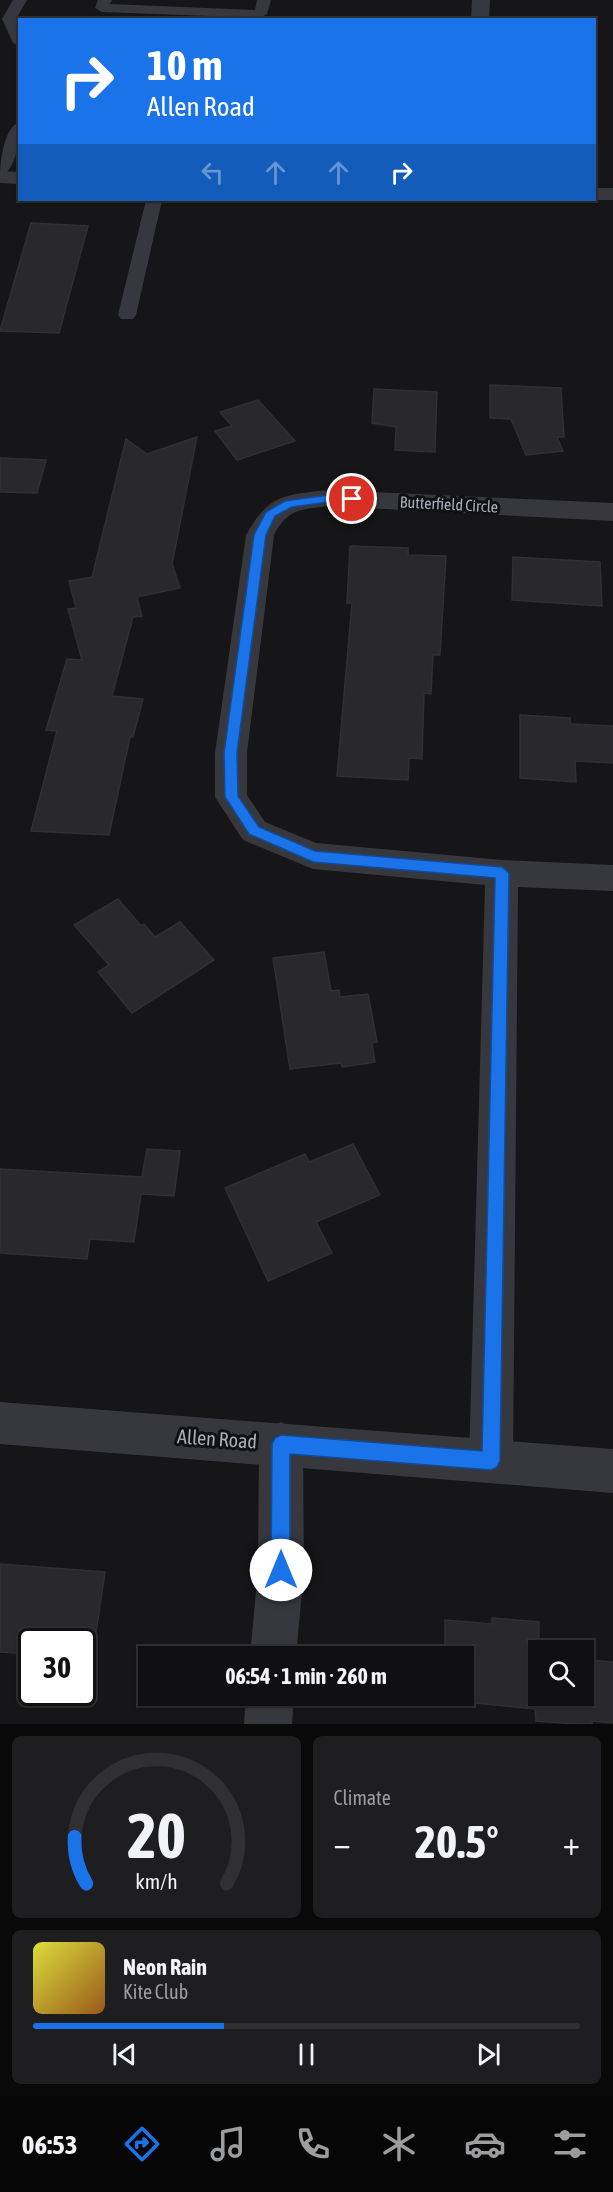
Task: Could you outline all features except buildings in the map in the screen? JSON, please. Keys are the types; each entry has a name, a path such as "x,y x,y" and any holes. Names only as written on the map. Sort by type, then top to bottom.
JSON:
{"street":[{"path":"480,18 481,0"},
{"path":"0,177 18,178"},
{"path":"596,194 613,194"},
{"name":"Butterfield Circle","path":"613,512 328,498 289,503 270,514 260,535 231,753 231,797 254,831 313,856 502,873 613,878"},
{"path":"491,1461 502,873"},
{"name":"Allen Road","path":"0,1423 613,1471"},
{"path":"274,1646 281,1570 281,1444"},
{"path":"268,1724 269,1706"}],"lane":[{"path":"18,39 9,19 20,0"},
{"path":"102,9 260,14 264,0"},
{"path":"0,171 18,130"},
{"path":"128,315 154,201"}],"route":[{"path":"281,1570 281,1444 491,1461 502,873 313,856 254,831 231,797 231,753 260,535 270,514 289,503 328,498 352,499"}]}
